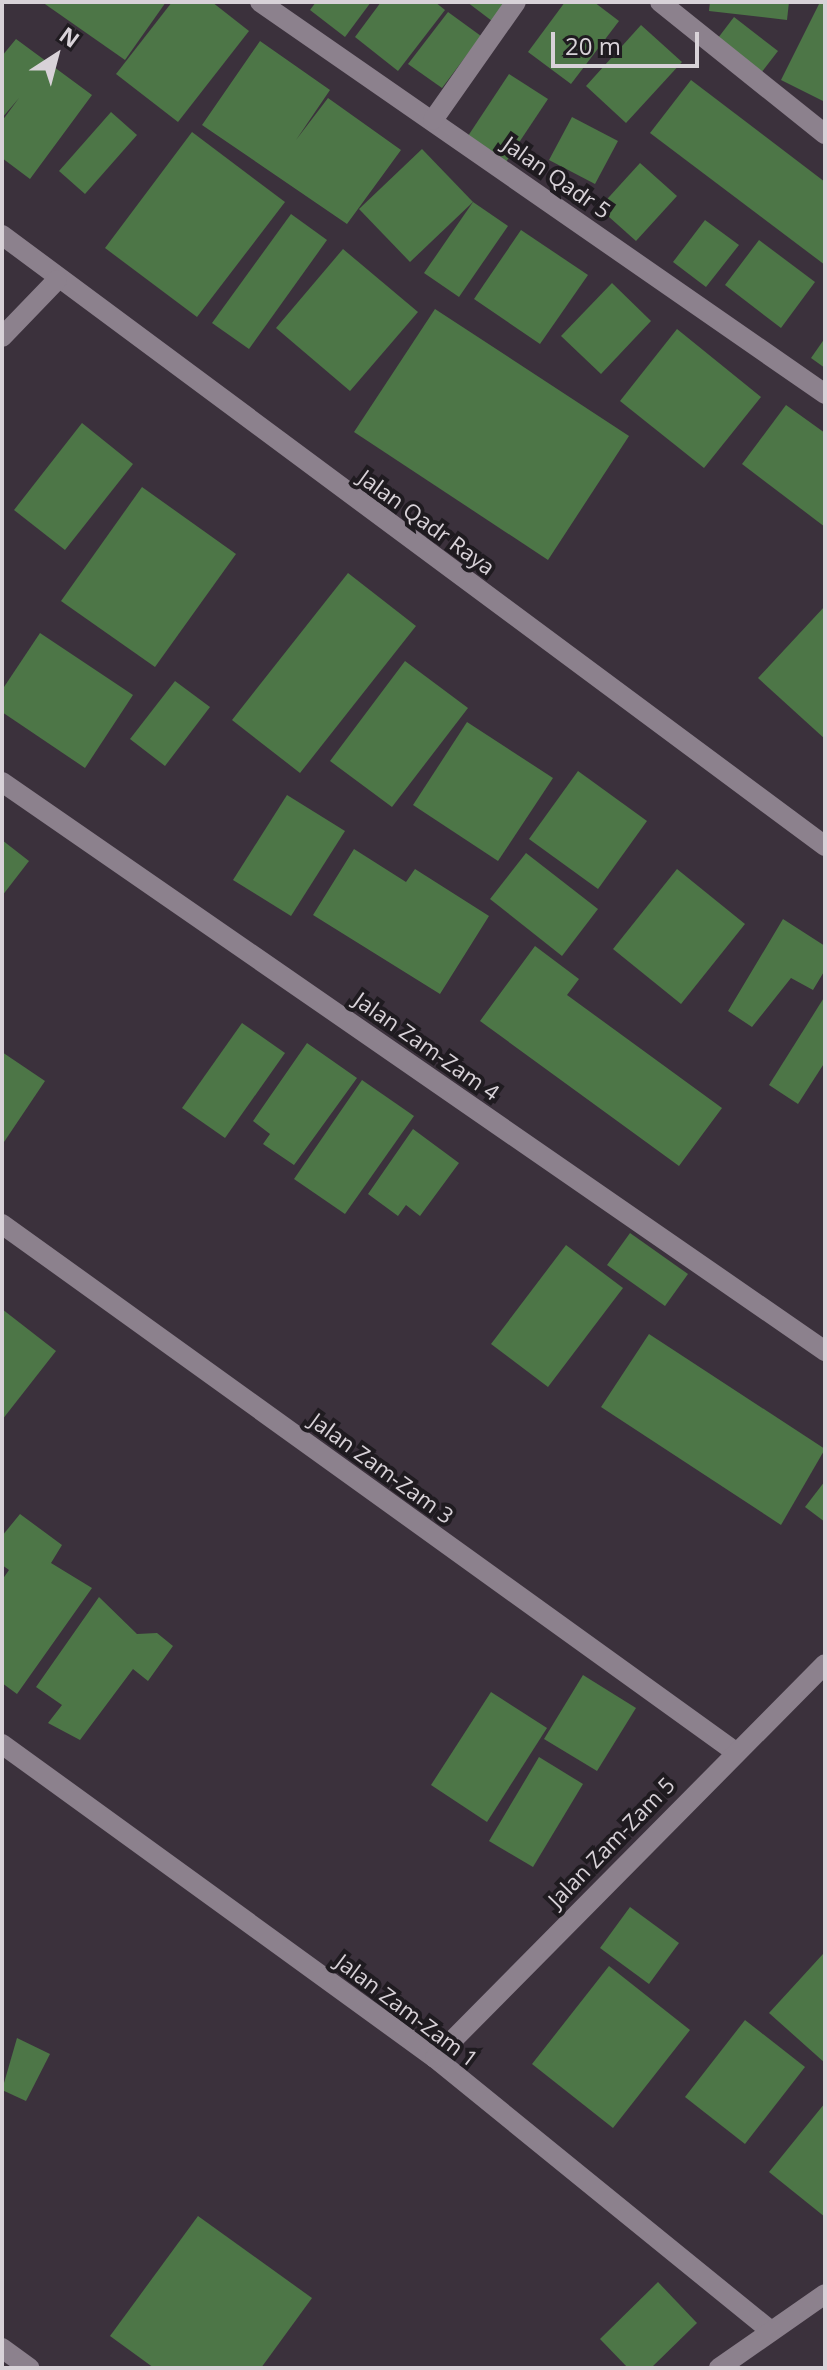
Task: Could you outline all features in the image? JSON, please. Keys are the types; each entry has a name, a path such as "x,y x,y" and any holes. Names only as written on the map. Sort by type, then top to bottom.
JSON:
{"street":[{"name":"Jalan Qadr 5","path":"260,2 825,394"},
{"path":"433,120 516,2"},
{"path":"660,2 825,134"},
{"name":"Jalan Qadr Raya","path":"2,235 57,280 825,846"},
{"path":"2,337 57,280"},
{"name":"Jalan Zam-Zam 4","path":"2,782 825,1351"},
{"name":"Jalan Zam-Zam 3","path":"2,1224 733,1750"},
{"name":"Jalan Zam-Zam 5","path":"435,2058 733,1750 825,1664"},
{"name":"Jalan Zam-Zam 1","path":"2,1744 435,2058 771,2331"},
{"path":"719,2368 825,2294"},
{"path":"2,2348 30,2368"}],"building":[{"path":"42,2 166,2 125,60"},
{"path":"172,2 212,2 249,31 178,122 116,74"},
{"path":"316,2 371,2 345,37 310,10"},
{"path":"381,2 435,2 445,10 398,71 355,37"},
{"path":"467,2 507,2 492,21"},
{"path":"565,2 594,2 619,21 571,84 528,52"},
{"path":"710,2 789,2 787,20 709,11"},
{"path":"820,2 825,2 825,102 781,80"},
{"path":"448,12 481,36 442,88 408,64"},
{"path":"734,17 778,51 761,73 718,38"},
{"path":"641,25 682,62 626,123 586,86"},
{"path":"16,39 92,95 30,179 2,158 2,121 19,98 2,118 2,56"},
{"path":"260,41 330,90 296,140 328,98 401,150 347,224 202,125"},
{"path":"509,74 548,99 506,162 468,136"},
{"path":"691,80 825,182 825,265 650,133"},
{"path":"111,112 137,135 85,194 59,171"},
{"path":"572,117 618,141 595,184 549,160"},
{"path":"192,132 285,202 197,317 105,248"},
{"path":"422,149 473,202 410,262 359,209"},
{"path":"640,163 677,196 636,241 599,208"},
{"path":"473,202 508,226 459,297 424,273"},
{"path":"291,214 327,240 249,349 212,323"},
{"path":"705,220 739,245 706,287 673,262"},
{"path":"521,230 588,275 540,344 474,299"},
{"path":"759,240 815,282 781,328 725,285"},
{"path":"343,249 418,312 350,391 276,328"},
{"path":"612,283 651,321 601,374 561,336"},
{"path":"435,309 629,436 548,560 354,432"},
{"path":"677,329 761,397 704,468 620,401"},
{"path":"825,338 825,368 811,358"},
{"path":"786,405 825,433 825,527 742,464"},
{"path":"82,423 133,464 65,550 14,510"},
{"path":"142,487 236,554 155,667 61,601"},
{"path":"348,573 416,626 300,773 232,720"},
{"path":"825,606 825,739 758,678"},
{"path":"40,633 133,695 85,768 2,712 2,690"},
{"path":"405,661 468,708 392,807 330,761"},
{"path":"175,681 210,707 165,766 130,739"},
{"path":"467,722 553,778 498,861 413,805"},
{"path":"578,771 647,821 598,889 529,839"},
{"path":"287,795 345,831 291,916 233,880"},
{"path":"2,840 29,861 2,896"},
{"path":"354,849 406,882 415,869 489,916 440,994 313,915"},
{"path":"526,853 598,909 562,956 490,899"},
{"path":"677,869 745,924 681,1004 613,949"},
{"path":"783,919 825,946 825,970 813,990 791,978 752,1027 728,1011"},
{"path":"535,946 579,979 567,995 722,1108 679,1166 480,1021"},
{"path":"825,996 825,1062 798,1104 769,1085"},
{"path":"242,1023 285,1053 225,1138 182,1108"},
{"path":"307,1043 357,1078 294,1165 263,1144 270,1134 253,1121"},
{"path":"2,1052 45,1081 2,1145"},
{"path":"362,1080 414,1116 345,1214 294,1179"},
{"path":"413,1129 459,1163 420,1216 406,1205 398,1216 368,1194"},
{"path":"630,1233 688,1274 665,1306 607,1265"},
{"path":"566,1245 623,1288 548,1387 491,1344"},
{"path":"2,1309 56,1351 2,1420"},
{"path":"649,1334 825,1449 781,1525 601,1407"},
{"path":"825,1481 825,1522 805,1507"},
{"path":"20,1514 62,1545 51,1563 92,1588 17,1694 2,1683 2,1580 9,1570 2,1565 2,1536"},
{"path":"99,1597 137,1634 157,1633 173,1646 148,1681 133,1669 80,1740 48,1723 62,1705 36,1687"},
{"path":"583,1675 636,1708 597,1771 544,1739"},
{"path":"491,1692 547,1728 487,1822 431,1785"},
{"path":"539,1757 583,1784 533,1867 489,1841"},
{"path":"630,1907 679,1943 649,1984 600,1948"},
{"path":"823,1954 825,1956 825,2063 769,2013"},
{"path":"609,1966 690,2030 613,2128 532,2064"},
{"path":"745,2020 805,2067 745,2144 685,2097"},
{"path":"17,2038 50,2054 26,2101 2,2090"},
{"path":"825,2103 825,2217 769,2172"},
{"path":"198,2216 312,2298 261,2368 154,2368 110,2336"},
{"path":"658,2282 697,2323 651,2368 628,2368 600,2339"}]}
